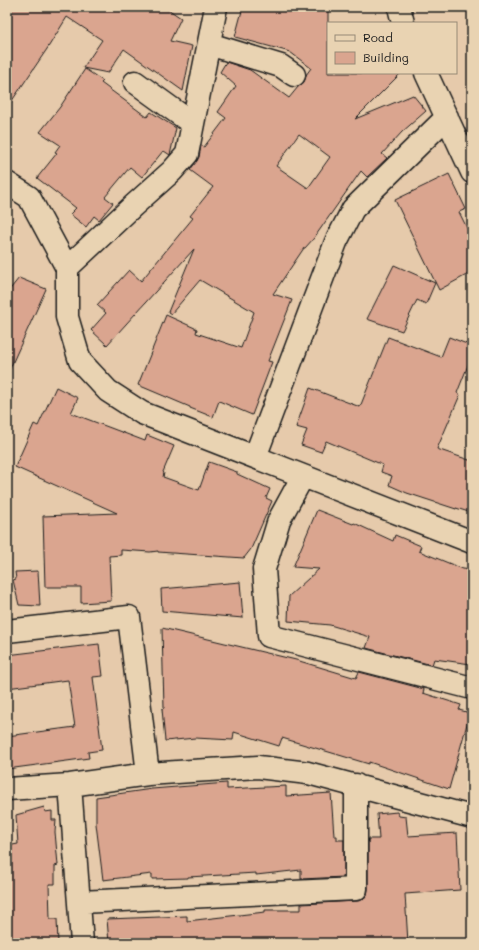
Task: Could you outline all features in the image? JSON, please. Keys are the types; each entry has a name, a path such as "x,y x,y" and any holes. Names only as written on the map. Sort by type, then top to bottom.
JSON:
{"street":[{"path":"67,268 172,171 187,154 216,7"},
{"path":"398,7 403,22"},
{"path":"209,44 282,66 294,75"},
{"path":"426,74 472,172"},
{"path":"135,82 193,124"},
{"path":"255,457 336,242 353,209 447,117"},
{"path":"7,183 29,197 67,268 67,317 80,361 108,391 142,413 472,542"},
{"path":"303,476 279,520 264,569 269,636 472,688"},
{"path":"7,631 129,617 148,774"},
{"path":"7,789 70,785 148,774 258,767 308,773 472,817"},
{"path":"70,785 82,943"},
{"path":"80,902 356,889 356,785"}],"building":[{"path":"7,7 165,7 181,18 170,41 192,46 183,91 124,49 108,73 83,68 102,40 67,17 7,108"},
{"path":"243,7 328,7 327,74 400,74 355,119 413,95 426,111 402,132 382,154 387,158 367,177 361,171 314,238 304,248 273,294 292,300 268,361 272,362 252,415 219,401 213,417 138,385 166,315 197,329 196,333 241,348 254,312 200,280 171,314 168,312 194,249 107,345 91,330 106,313 97,305 129,270 141,281 193,218 190,216 213,187 190,170 199,157 201,145 204,147 226,118 218,112 236,86 220,72 226,62 250,70 289,98 304,82 306,75 311,68 290,52 235,37","holes":["299,134 330,157 308,188 276,166"]},
{"path":"85,69 103,81 101,83 147,117 151,112 176,128 170,155 163,151 142,177 130,167 105,197 113,203 99,220 94,216 86,227 70,214 76,208 37,178 57,153 55,152 60,145 40,132 60,107"},
{"path":"449,174 466,209 459,212 472,238 472,272 439,290 395,200"},
{"path":"394,265 435,283 426,304 417,300 402,331 367,319"},
{"path":"19,278 46,289 7,375 7,293"},
{"path":"388,337 441,357 449,337 472,346 472,355 457,393 460,395 437,449 472,461 472,513 407,493 389,485 392,476 381,472 383,465 326,441 321,452 301,445 307,430 296,427 310,388 360,407"},
{"path":"56,387 78,398 71,413 145,441 147,435 174,446 163,472 163,477 199,490 209,462 237,472 237,474 270,489 266,498 272,501 251,549 244,558 158,551 150,552 121,550 121,555 109,556 111,601 81,603 81,587 45,587 43,516 117,513 15,467 34,424 38,426"},
{"path":"317,510 353,524 354,523 393,541 395,535 421,546 419,551 463,569 472,570 471,664 434,659 432,665 366,648 370,637 330,625 288,621 289,596 319,569 293,567"},
{"path":"38,571 40,606 19,605 13,580 16,579 15,572"},
{"path":"240,582 243,618 162,611 161,589"},
{"path":"162,628 296,660 356,678 359,672 424,689 423,693 461,705 459,710 470,713 449,789 369,762 369,764 282,738 279,746 234,732 233,740 195,738 165,741 162,709 164,708"},
{"path":"99,644 103,676 93,677 102,750 88,752 89,758 7,769 7,736 75,727 68,680 7,688 7,655"},
{"path":"227,783 227,789 286,786 286,796 331,793 334,836 337,836 337,840 344,840 344,877 301,879 301,870 256,875 256,873 152,879 152,874 103,880 96,824 96,797 152,789"},
{"path":"44,807 45,812 52,811 52,820 56,820 55,832 58,865 55,866 55,884 49,884 50,919 57,919 58,943 7,943 7,846 18,844 16,815"},
{"path":"397,812 399,816 406,817 408,836 457,833 460,890 405,894 408,943 109,943 107,919 187,916 187,921 265,912 265,910 301,910 301,904 362,900 367,895 368,889 368,839 379,839 377,814"}]}
